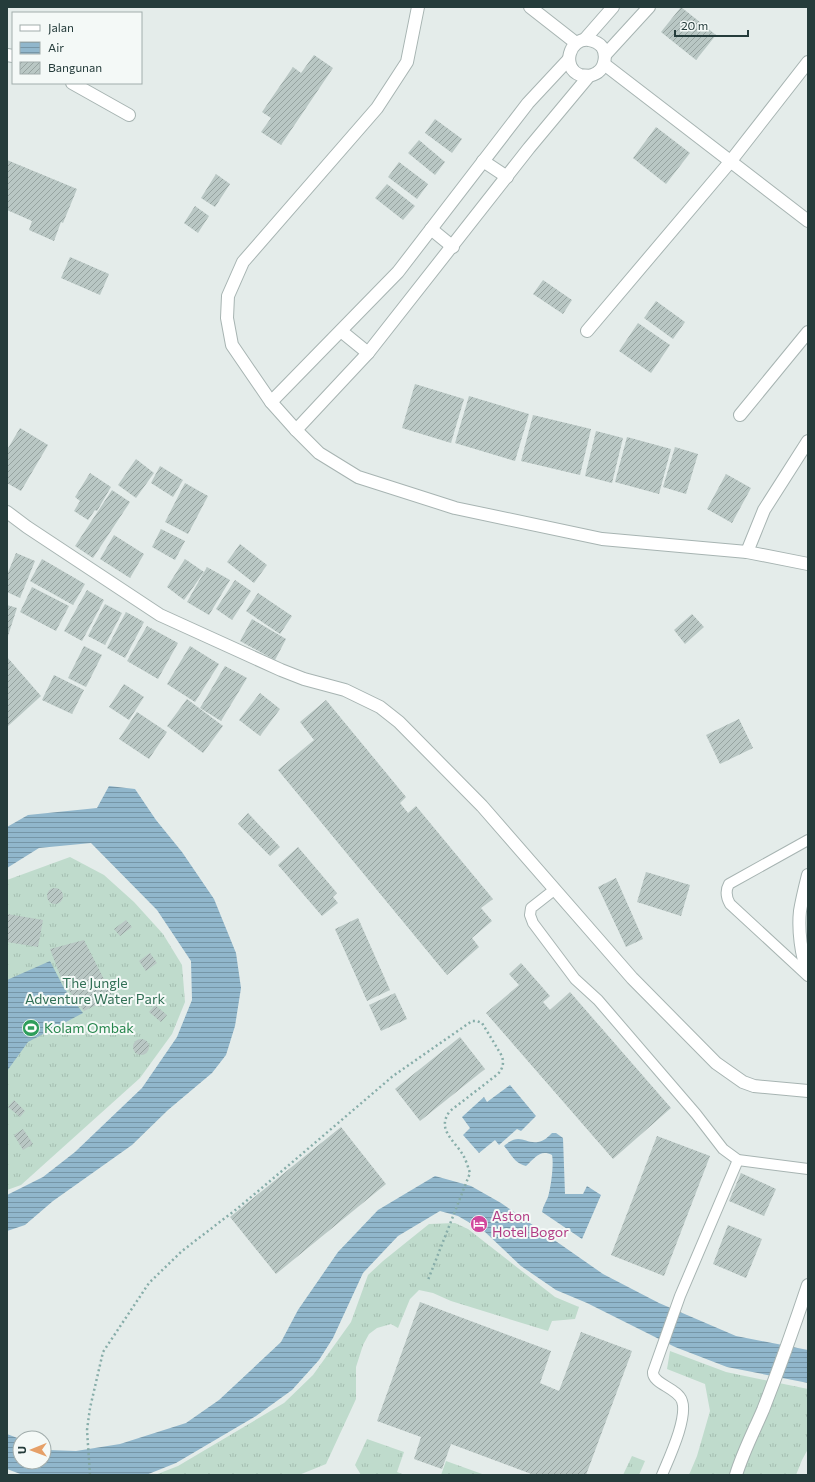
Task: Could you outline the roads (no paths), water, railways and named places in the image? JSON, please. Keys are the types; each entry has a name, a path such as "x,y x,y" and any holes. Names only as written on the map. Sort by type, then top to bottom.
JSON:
{"street":[{"path":"418,7 407,62 377,108 243,262 228,296 226,318 232,344 271,402 319,453 358,477 455,508 602,539 747,552 807,562"},
{"path":"530,7 580,41 594,41 602,46 604,60 730,162 808,221"},
{"path":"589,76 580,74 572,69 569,60 570,50 613,7"},
{"path":"296,430 368,353 589,76 598,72 604,60 649,7"},
{"path":"271,402 398,272 528,103 569,60"},
{"path":"587,331 730,162 808,62"},
{"path":"74,84 129,115"},
{"path":"483,161 507,177"},
{"path":"431,229 453,247"},
{"path":"341,330 368,353"},
{"path":"740,415 808,332"},
{"path":"747,552 764,510 808,441"},
{"path":"7,512 27,527 160,615 281,670 304,679 345,690 380,707 399,722 482,806 632,978 716,1063 743,1082 754,1086 808,1091"},
{"path":"808,875 800,912 800,937 805,967 808,972"},
{"path":"736,1475 795,1326 808,1285"},
{"path":"728,1475 740,1462"}],"lane":[{"path":"808,840 729,884 726,893 730,904 808,976"},
{"path":"554,890 531,908 530,915 533,923 576,979 598,1000 696,1114 723,1149 738,1160 808,1169"},
{"path":"662,1475 678,1436 683,1407 680,1397 655,1379 653,1372 680,1296 738,1160"}],"water":[{"path":"109,786 135,789 156,820 182,852 214,899 236,953 241,988 235,1026 226,1055 212,1073 168,1110 132,1145 53,1201 25,1225 7,1231 7,1195 43,1177 75,1152 142,1088 177,1037 192,1000 191,961 157,910 91,843 39,848 7,868 7,827 28,815 97,808"},
{"name":"Kolam Ombak","path":"50,961 64,988 83,1013 28,1042 7,1071 7,980"},
{"path":"510,1085 536,1116 521,1131 517,1129 499,1145 495,1140 479,1153 463,1135 470,1128 462,1117 484,1097 487,1102"},
{"path":"552,1133 556,1133 563,1138 565,1194 583,1194 587,1186 601,1195 582,1239 542,1212 550,1187 553,1159 552,1155 544,1153 538,1155 526,1166 516,1161 504,1146 509,1142 518,1139 533,1142 540,1141 546,1139"},
{"path":"435,1176 471,1186 501,1203 603,1274 659,1303 736,1336 808,1350 808,1383 727,1367 675,1347 587,1303 556,1290 521,1266 484,1231 458,1216 440,1211 398,1236 363,1273 333,1338 319,1360 292,1390 256,1416 176,1463 146,1475 23,1475 7,1469 7,1434 12,1436 12,1470 52,1470 52,1450 76,1451 120,1444 186,1423 219,1400 281,1342 298,1310 338,1252 378,1210"}],"place":[{"name":"Kolam Ombak","path":"31,1028"},
{"name":"Aston Hotel Bogor","path":"479,1224"}],"park label":[{"name":"The Jungle Adventure Water Park","path":"95,992"}]}
